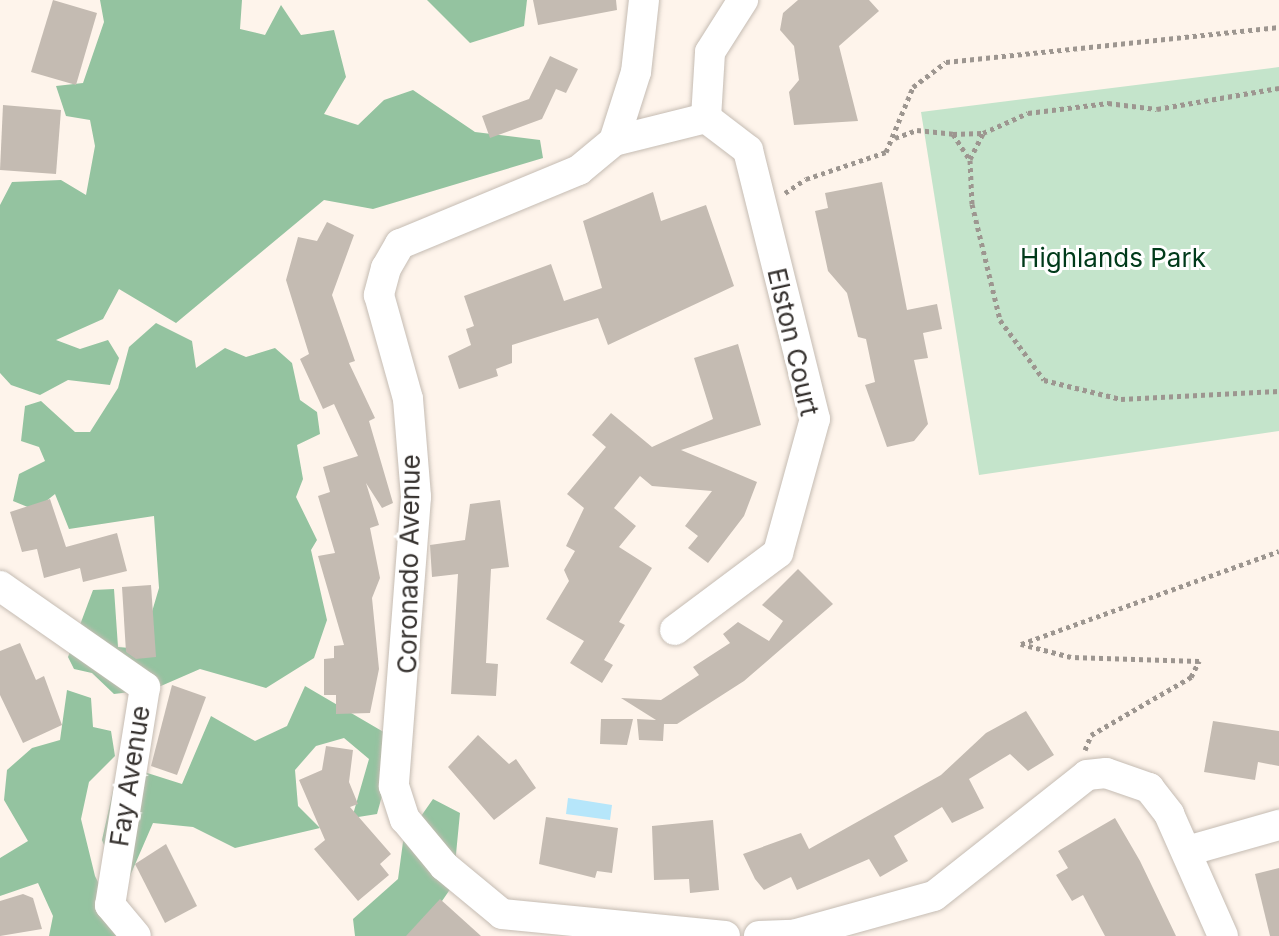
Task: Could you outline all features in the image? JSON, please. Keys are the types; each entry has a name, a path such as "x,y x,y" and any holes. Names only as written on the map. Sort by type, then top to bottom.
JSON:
{"street":[{"path":"614,141 636,72 644,0"},
{"path":"614,141 706,118 710,52 743,0"},
{"name":"Elston Court","path":"675,630 778,553 815,419 748,150 706,118"},
{"name":"Coronado Avenue","path":"614,141 579,170 400,244 379,295 408,399 416,497 394,786 415,831 502,914 572,931 725,936"},
{"name":"Fay Avenue","path":"0,586 145,687 110,905 136,936"},
{"path":"759,936 793,935 934,896 1087,775 1106,773 1149,788 1187,851 1223,936"},
{"path":"1187,851 1279,825"}],"path":[{"path":"763,211 806,179 876,159 895,138 913,87 946,62 1279,27"},
{"path":"895,138 917,130 983,133 1028,113 1108,103 1157,109 1279,88"},
{"path":"970,160 983,133"},
{"path":"953,134 970,160 988,279 1000,320 1030,370 1059,388 1121,399 1279,391"},
{"path":"1087,775 1091,735 1191,677 1199,661 1071,657 1021,644 1279,551"}],"green space":[{"path":"100,0 242,0 240,29 265,35 281,5 301,35 334,30 346,77 324,114 358,125 384,100 413,90 475,132 540,140 543,158 373,209 324,200 176,323 119,289 103,319 56,340 80,349 108,340 119,358 110,385 68,380 40,395 11,385 0,373 0,205 12,182 61,180 86,195 95,146 90,120 66,116 56,86 83,83 104,22"},
{"path":"427,0 527,0 524,26 470,43"},
{"name":"Highlands Park","path":"1279,67 1279,431 979,475 921,112"},
{"path":"156,323 192,341 196,368 225,348 246,357 275,348 292,363 300,400 317,412 320,434 297,445 303,479 296,497 317,540 311,550 327,620 314,658 266,688 200,669 154,689 114,694 92,673 74,669 68,657 93,590 114,589 118,647 141,649 159,588 154,516 69,529 55,494 35,510 13,501 19,474 45,461 39,447 21,441 25,406 41,401 75,432 90,432 118,388 129,347"},
{"path":"305,686 387,734 388,774 377,814 352,818 369,759 344,738 316,746 295,770 298,806 320,828 235,848 193,827 153,823 123,892 102,840 119,764 182,784 211,716 255,741 287,726"},
{"path":"67,690 91,698 93,727 111,731 115,756 89,782 81,819 95,876 125,936 49,936 53,916 38,883 0,896 0,858 28,841 4,800 7,770 32,748 60,740"},
{"path":"433,799 460,813 453,885 418,936 355,936 353,919 398,879 403,842"}],"water":[{"path":"568,798 612,805 610,820 566,814"}],"building":[{"path":"53,0 97,13 76,85 31,72"},
{"path":"533,0 616,0 617,10 538,25"},
{"path":"798,0 869,0 879,11 839,46 858,121 794,125 789,92 799,80 794,46 780,30 783,13"},
{"path":"550,56 578,69 566,93 556,89 542,119 490,138 482,116 529,99"},
{"path":"3,105 61,110 56,174 0,170"},
{"path":"882,182 907,310 937,304 942,329 923,333 928,358 914,360 928,424 914,441 887,447 865,385 875,382 866,339 858,337 847,293 828,271 815,211 828,208 825,193"},
{"path":"653,192 661,221 706,205 734,286 608,345 598,318 512,345 512,363 496,369 498,376 459,389 448,356 471,345 466,329 474,326 464,296 551,264 564,301 602,288 583,221"},
{"path":"327,222 354,235 332,295 355,361 349,363 375,418 369,421 393,503 382,508 366,483 379,525 370,528 380,578 372,598 379,669 370,713 336,714 336,695 324,695 324,659 334,658 334,646 344,645 318,556 335,553 318,496 330,492 323,467 358,456 334,404 323,409 300,359 309,354 286,280 298,237 317,241"},
{"path":"738,344 761,425 681,450 757,482 744,516 708,563 688,548 698,536 685,526 712,491 652,486 640,476 614,508 636,526 619,547 652,568 619,622 625,625 604,660 613,665 602,683 570,663 584,641 546,619 569,581 564,570 575,551 566,546 584,508 567,494 606,447 592,435 611,413 652,447 713,419 694,358"},
{"path":"50,499 66,547 117,533 127,571 83,582 80,568 44,578 37,549 22,552 10,512"},
{"path":"500,500 509,567 491,569 486,663 498,664 496,696 451,694 458,574 432,577 430,545 465,540 470,504"},
{"path":"798,569 833,604 744,681 677,724 664,724 663,741 639,740 637,719 656,720 621,698 661,700 699,675 693,667 730,643 723,634 738,622 769,641 783,621 762,605"},
{"path":"151,585 156,657 136,659 126,652 122,587"},
{"path":"20,643 36,680 44,676 62,725 23,743 0,695 0,651"},
{"path":"172,685 206,697 177,775 151,766"},
{"path":"1026,711 1054,755 1028,771 1010,754 969,779 984,808 952,823 942,807 894,836 908,861 880,877 869,859 797,890 791,877 764,890 755,879 743,854 801,833 809,849 941,775 986,733"},
{"path":"601,719 633,719 627,745 600,744"},
{"path":"1213,721 1279,731 1279,766 1258,762 1255,780 1204,772"},
{"path":"478,735 509,764 516,759 536,788 494,820 448,767"},
{"path":"326,746 353,750 349,782 358,804 350,807 391,854 380,864 389,875 358,901 314,849 325,840 299,780 322,770"},
{"path":"546,817 618,828 612,873 597,871 595,878 539,864"},
{"path":"1115,818 1140,861 1176,936 1105,936 1083,895 1072,901 1056,875 1068,868 1058,851"},
{"path":"713,820 719,890 690,893 689,879 654,880 652,826"},
{"path":"166,844 197,906 165,923 135,864"},
{"path":"1279,868 1279,936 1270,936 1255,874"},
{"path":"23,894 33,898 42,929 0,936 0,901"},
{"path":"440,899 481,936 406,936"}]}
